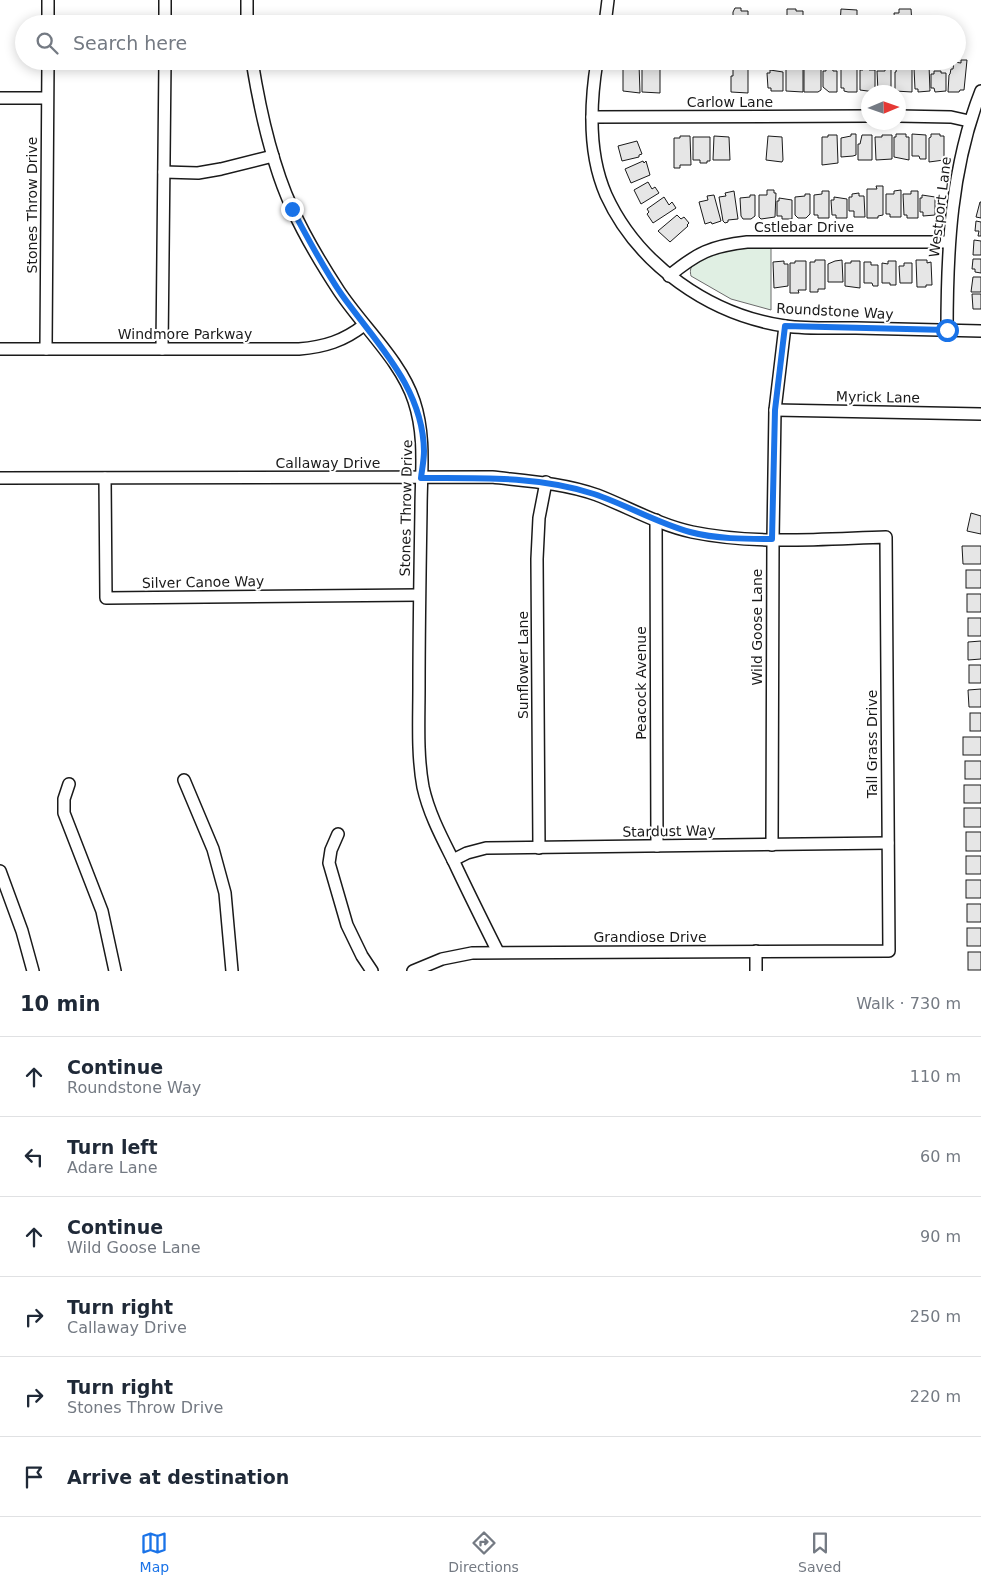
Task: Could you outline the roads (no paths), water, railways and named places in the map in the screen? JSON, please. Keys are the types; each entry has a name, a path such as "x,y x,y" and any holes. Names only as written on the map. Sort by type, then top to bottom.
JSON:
{"street":[{"path":"48,0 48,15"},
{"path":"165,0 165,15"},
{"path":"247,0 247,15"},
{"path":"606,15 608,0"},
{"name":"Stones Throw Drive","path":"46,349 48,70"},
{"path":"162,349 164,70"},
{"name":"Stones Throw Drive","path":"254,70 262,115 273,156 292,209 317,256 364,325 395,364 414,400 424,450 421,478 419,756 424,788 432,818 498,952"},
{"name":"Roundstone Way","path":"595,70 592,117 597,165 606,194 622,224 645,252 669,276 711,304 750,318 785,326 981,331"},
{"name":"Westport Lane","path":"947,330 948,242 959,166 969,121 981,91"},
{"path":"0,98 48,98"},
{"name":"Carlow Lane","path":"592,117 861,116"},
{"path":"906,116 951,117 969,121"},
{"path":"164,172 198,172 221,169 273,156"},
{"name":"Cstlebar Drive","path":"669,276 687,261 702,252 722,245 747,242 948,242"},
{"name":"Windmore Parkway","path":"0,349 299,350 317,348 337,342 353,334 364,325"},
{"name":"Wild Goose Lane","path":"772,845 772,539 775,410 785,326"},
{"name":"Myrick Lane","path":"775,410 981,414"},
{"name":"Callaway Drive","path":"0,478 492,478 546,482 595,494 690,532 728,538 886,538"},
{"name":"Silver Canoe Way","path":"105,478 106,598 420,594"},
{"name":"Sunflower Lane","path":"539,848 537,559 539,518 546,482"},
{"name":"Peacock Avenue","path":"656,520 657,846"},
{"name":"Tall Grass Drive","path":"886,538 889,951"},
{"path":"184,780 213,850 225,893 232,971"},
{"path":"69,784 64,799 64,814 102,911 115,971"},
{"path":"338,834 331,850 329,863 347,924 362,956 372,971"},
{"name":"Stardust Way","path":"453,860 467,853 486,848 888,843"},
{"path":"0,871 22,930 33,971"},
{"path":"756,951 756,971"},
{"name":"Grandiose Drive","path":"414,971 442,960 472,953 889,951"}]}
